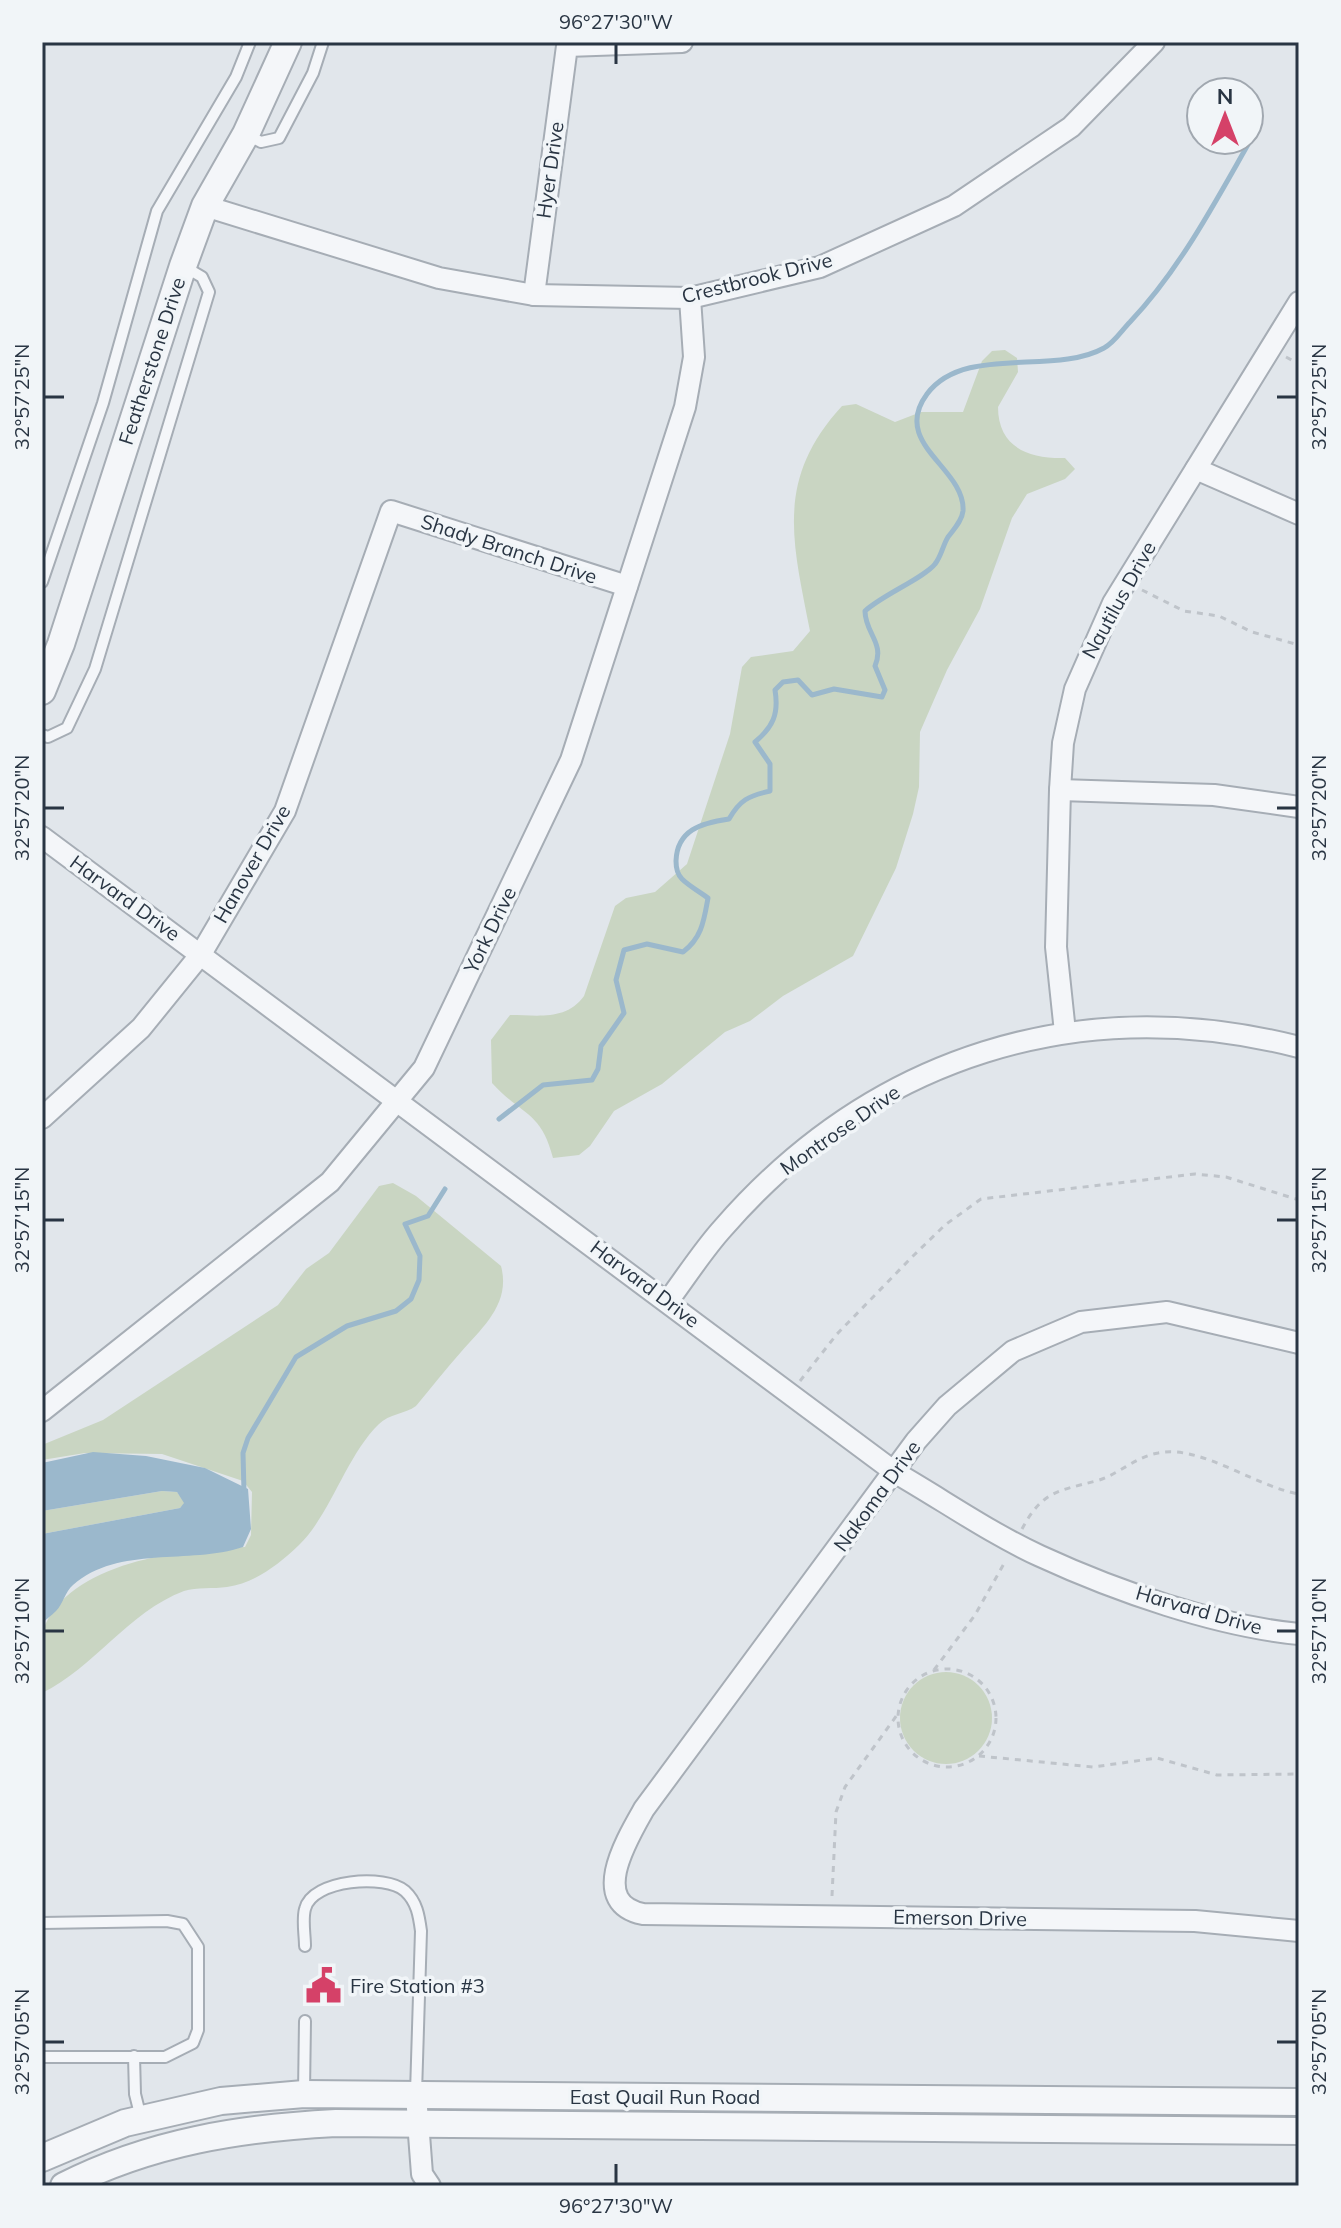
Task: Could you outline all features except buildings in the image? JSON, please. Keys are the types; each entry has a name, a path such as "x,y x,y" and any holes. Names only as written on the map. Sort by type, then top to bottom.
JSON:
{"street":[{"name":"Featherstone Drive","path":"42,691 61,644 205,206 246,134 288,42"},
{"name":"Hyer Drive","path":"534,295 567,46 682,42"},
{"name":"Crestbrook Drive","path":"205,206 439,278 534,295 690,298 820,267 954,206 1071,127 1154,42"},
{"name":"York Drive","path":"42,1411 330,1182 424,1068 571,760 685,407 694,357 690,298"},
{"name":"Nautilus Drive","path":"1065,1032 1056,947 1060,790 1068,714 1085,661 1113,603 1299,302"},
{"path":"1196,469 1299,514"},
{"name":"Shady Branch Drive","path":"391,511 627,586"},
{"name":"Hanover Drive","path":"42,1118 141,1028 201,954 285,811 391,511"},
{"path":"1060,790 1214,795 1299,807"},
{"name":"Harvard Drive","path":"42,837 896,1473 1039,1556 1163,1603 1277,1632 1299,1634"},
{"name":"Montrose Drive","path":"668,1301 722,1228 791,1161 868,1105 921,1075 968,1054 1065,1032 1187,1027 1235,1032 1299,1047"},
{"name":"Nakoma Drive","path":"623,1906 615,1893 615,1877 623,1847 644,1809 896,1473 916,1441 947,1406 1013,1351 1081,1322 1167,1312 1299,1343"},
{"name":"Emerson Drive","path":"623,1906 643,1914 1195,1921 1299,1931"},
{"name":"East Quail Run Road","path":"42,2158 141,2119 221,2101 304,2094 1299,2102"},
{"path":"416,2095 422,2174 430,2186"},
{"name":"East Quail Run Road","path":"64,2186 135,2154 219,2133 336,2123 1299,2131"}],"lane":[{"path":"42,582 103,403 157,211 236,77 250,42"},
{"path":"246,134 261,142 279,138 313,73 323,42"},
{"path":"42,735 48,737 67,728 95,669 209,292 202,277 183,266"},
{"path":"305,1946 305,1908 315,1892 336,1883 391,1884 404,1890 417,1908 421,1931 416,2095"},
{"path":"42,1923 167,1921 183,1924 198,1947 198,2030 193,2043 180,2053 165,2057 42,2057"},
{"path":"304,2094 305,2021"},
{"path":"134,2056 135,2094 141,2119"}],"path":[{"path":"1286,357 1299,364"},
{"path":"1142,590 1184,611 1219,616 1252,632 1299,645"},
{"path":"791,1393 837,1334 912,1257 945,1225 981,1199 1195,1174 1226,1177 1299,1200"},
{"path":"832,1916 836,1812 845,1787 898,1714 904,1695 917,1680 934,1670 988,1595 1033,1508 1067,1486 1112,1475 1160,1452 1199,1457 1277,1490 1299,1494"},
{"path":"898,1714 900,1733 909,1749 923,1761 943,1767 962,1765 979,1756 991,1741 995,1704 971,1675 953,1670 934,1670"},
{"path":"979,1756 1093,1767 1157,1758 1217,1775 1299,1774"}],"green space":[{"path":"1005,350 1017,358 1018,372 998,407 1004,432 1018,448 1040,456 1065,458 1075,469 1065,479 1027,494 1012,518 980,609 947,670 920,732 919,787 913,814 896,868 853,956 783,996 750,1021 725,1032 662,1084 614,1111 590,1146 579,1155 553,1158 543,1131 536,1122 492,1083 491,1040 510,1015 551,1015 569,1010 577,1004 584,996 615,906 626,898 655,892 687,864 730,734 742,667 751,657 793,651 810,631 798,569 794,513 806,460 820,433 842,406 856,404 895,422 921,412 963,412 982,361 992,351"},
{"path":"393,1183 416,1196 501,1266 502,1292 493,1314 416,1406 383,1421 367,1437 320,1518 299,1545 283,1559 247,1582 184,1591 164,1600 61,1682 42,1693 41,1638 56,1607 76,1589 101,1574 130,1564 191,1551 245,1547 251,1535 252,1492 243,1481 162,1454 85,1453 42,1460 42,1445 103,1420 278,1305 306,1269 329,1253 379,1186"},
{"path":"162,1491 177,1492 185,1503 180,1508 42,1534 42,1511"},
{"path":"946,1672 964,1676 978,1686 988,1700 992,1718 988,1736 978,1750 964,1760 946,1764 928,1760 914,1750 904,1736 900,1718 904,1700 914,1686 928,1676"}],"water":[{"path":"93,1452 146,1456 205,1468 248,1489 251,1529 243,1547 200,1555 133,1560 91,1573 70,1588 58,1608 42,1624 42,1534 180,1508 184,1503 177,1492 162,1491 42,1511 42,1463"}],"waterway":[{"path":"499,1119 543,1085 592,1080 598,1069 601,1046 624,1013 616,980 624,950 647,944 683,952 698,935 708,898 679,875 677,850 692,830 729,819 745,800 770,791 770,764 755,742 773,719 775,690 783,682 798,680 812,695 834,689 882,697 885,690 875,666 878,651 865,611 935,564 963,511 961,496 923,442 917,427 918,412 927,394 943,379 963,370 986,365 1060,360 1084,356 1108,346 1165,280 1241,156"},
{"path":"244,1492 243,1453 248,1438 296,1357 347,1326 396,1311 411,1299 419,1280 420,1256 405,1224 428,1216 445,1189"}],"place":[{"name":"Fire Station #3","path":"324,1986"}]}
